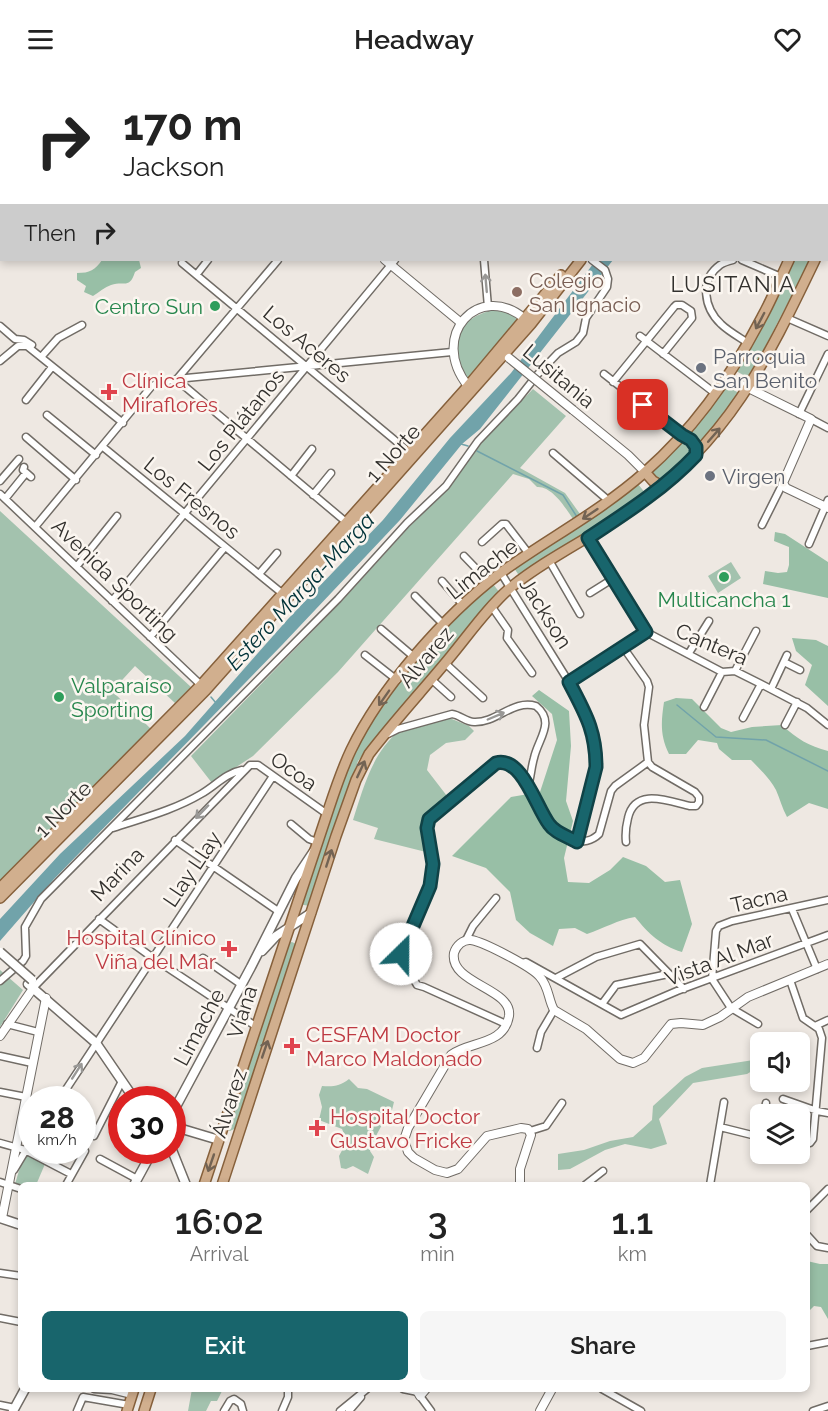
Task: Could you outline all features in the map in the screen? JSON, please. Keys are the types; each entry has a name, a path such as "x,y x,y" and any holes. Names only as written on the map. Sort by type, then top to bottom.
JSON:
{"main road":[{"name":"1 Norte","path":"504,354 525,319 573,261"},
{"name":"1 Norte","path":"0,888 203,688 409,452 531,324 580,261"},
{"name":"Limache","path":"186,1088 257,956 278,910 316,846 355,743 397,680 443,624 489,582 609,501 645,472 682,435 729,376 748,344 789,261"},
{"name":"Álvarez","path":"223,1182 356,780 369,754 511,587 631,510 696,455 729,417 767,357 815,261"},
{"path":"512,345 525,319"},
{"name":"1 Norte","path":"0,898 203,688 470,388"},
{"path":"682,435 694,442 696,455"},
{"path":"645,472 653,482 662,486"},
{"name":"Viana","path":"205,1182 316,846"},
{"name":"Limache","path":"257,956 276,936 311,913"},
{"path":"269,928 276,936"},
{"path":"0,952 31,984 96,1043 125,1086"},
{"path":"0,959 31,984"},
{"path":"235,1092 249,1098"},
{"path":"186,1130 219,1140 227,1149 225,1175"},
{"path":"136,1182 146,1164"},
{"path":"178,1164 185,1182"},
{"path":"1,1221 18,1224"},
{"path":"14,1409 23,1392"},
{"path":"128,1408 133,1392"},
{"path":"144,1411 149,1392"}],"street":[{"path":"197,274 207,261"},
{"path":"176,380 277,261"},
{"path":"390,261 460,322"},
{"name":"Los Plátanos","path":"112,601 248,440 390,261"},
{"path":"484,261 488,307"},
{"path":"0,981 26,956 25,927 41,899 338,599 407,523 446,486 478,441 518,399 537,375 558,353 576,342 583,333 586,318 608,287 605,270 593,261"},
{"path":"731,261 719,266 711,274 705,295 712,314 721,324 748,344"},
{"path":"744,261 781,277"},
{"name":"Los Aceres","path":"182,263 409,452"},
{"path":"613,382 643,338 676,305 682,305 691,311 692,318 663,354"},
{"path":"470,388 457,369 452,352 454,337 460,322 471,313 488,307 504,308 525,319"},
{"path":"787,318 828,336"},
{"path":"40,354 58,338 82,325"},
{"path":"0,326 15,339 21,339 32,345 52,367 123,423"},
{"path":"643,338 716,394"},
{"path":"0,361 21,345 40,354"},
{"path":"35,527 151,387 156,384 307,365 452,352"},
{"name":"Lusitania","path":"504,354 628,455 645,472"},
{"path":"800,414 828,354"},
{"path":"26,400 52,367"},
{"path":"604,374 682,435"},
{"path":"729,376 732,380 828,428"},
{"path":"176,380 346,522"},
{"path":"47,415 96,455"},
{"path":"762,525 811,419"},
{"path":"26,437 75,480"},
{"name":"Los Fresnos","path":"103,447 283,594"},
{"path":"291,476 312,449"},
{"path":"553,453 609,501"},
{"path":"0,481 19,459"},
{"path":"2,496 27,473"},
{"path":"314,495 331,473"},
{"path":"783,483 786,488 827,505 809,544"},
{"name":"Avenida Sporting","path":"2,496 203,688"},
{"path":"77,566 117,516"},
{"path":"482,542 502,524 506,524 529,554"},
{"name":"Cantera","path":"588,538 646,632 722,672 735,671 797,702 828,725"},
{"path":"150,637 225,547"},
{"path":"259,574 277,553"},
{"path":"465,556 489,582"},
{"path":"550,562 580,614"},
{"name":"Jackson","path":"501,573 569,682 591,725 596,767 577,842"},
{"path":"590,593 614,578"},
{"path":"442,581 463,605"},
{"path":"415,596 443,624"},
{"path":"492,607 508,630 507,638 532,673"},
{"path":"689,653 709,621"},
{"path":"381,629 414,657"},
{"path":"735,671 756,631"},
{"path":"569,682 646,632"},
{"path":"623,647 649,687 644,725 648,762 652,767 695,792 699,797 696,806 650,798 636,802 629,812 625,829 626,842"},
{"path":"364,655 397,680"},
{"path":"771,689 786,659 800,670"},
{"path":"445,663 483,698"},
{"path":"704,707 722,672"},
{"path":"431,680 451,697"},
{"path":"743,718 761,684"},
{"path":"785,725 797,702"},
{"path":"382,737 398,729 440,716 461,715 468,721 481,721 521,704 536,706 544,716 545,729 533,759 528,786"},
{"path":"506,1024 418,986 401,954 430,886 433,864 427,828 429,819 496,763 502,761 512,764 528,786 550,826 562,836 577,842 589,841 599,834 611,791 648,762"},
{"name":"Ocoa","path":"243,770 255,764 327,814"},
{"path":"112,828 171,809 202,794 233,772 243,770"},
{"name":"Marina","path":"0,1036 31,984 99,919 243,770"},
{"name":"Llay Llay","path":"68,1086 273,776"},
{"path":"291,824 316,846"},
{"path":"174,840 278,910"},
{"path":"496,898 473,926 466,940 456,948 454,960 460,971 468,978 499,997 506,1005 509,1012 506,1024 489,1041 461,1049 451,1055 408,1128 404,1140 408,1152 419,1162 447,1173 458,1169 487,1136 521,1128 530,1131 546,1126 562,1103"},
{"name":"Tacna","path":"712,979 716,931 722,925 828,900"},
{"path":"792,909 817,969"},
{"path":"99,919 256,1027"},
{"name":"Vista Al Mar","path":"602,1004 621,1015 828,935"},
{"path":"466,940 479,943 524,962 544,981 554,1010 586,1029 620,1059 633,1063 644,1058 671,1024 676,1022 703,1025 720,1017 748,997 828,964"},
{"path":"556,978 587,961 635,944 643,945 684,989"},
{"path":"496,946 602,1004 616,985 668,974"},
{"path":"203,958 242,985"},
{"path":"712,979 731,1008 758,1024"},
{"path":"790,980 803,1018 819,1029 822,1038 817,1111 813,1139 810,1143"},
{"path":"28,1086 46,998"},
{"path":"537,1048 541,1032 554,1010"},
{"path":"815,1026 828,1020"},
{"path":"7,1024 38,1032"},
{"path":"0,1056 32,1063"},
{"path":"96,1132 122,1081"},
{"path":"0,1092 18,1095"},
{"path":"783,1100 828,1113"},
{"path":"711,1182 724,1101"},
{"path":"720,1127 750,1134"},
{"path":"520,1182 519,1174 530,1140 530,1131"},
{"path":"1,1221 4,1183 18,1134"},
{"path":"0,1143 18,1149"},
{"path":"100,1159 136,1182"},
{"path":"4,1183 18,1161"},
{"path":"52,1164 71,1174"},
{"path":"67,1182 76,1164"},
{"path":"589,1182 603,1171"},
{"path":"810,1207 828,1189"},
{"path":"810,1239 817,1246 828,1248"},
{"path":"0,1273 18,1276"},
{"path":"0,1318 18,1321"},
{"path":"810,1345 828,1342"},
{"path":"282,1411 288,1392"},
{"path":"340,1411 363,1392"},
{"path":"349,1411 365,1392"},
{"path":"420,1392 431,1411"},
{"path":"540,1411 550,1392"},
{"path":"607,1392 641,1411"},
{"path":"77,1411 83,1397 128,1408"},
{"path":"224,1411 228,1403 234,1399 241,1404 243,1411"},
{"path":"0,1405 14,1409"},
{"path":"813,1411 828,1406"}],"green space":[{"path":"101,261 139,261 141,268 135,272 128,283 111,285 93,296 84,292 86,286 77,280 77,273 92,270"},
{"path":"793,261 809,261 749,378 736,371 752,344"},
{"path":"493,310 510,313 519,321 469,381 459,357 458,337 462,328 469,321"},
{"path":"726,386 739,393 702,443 689,432"},
{"path":"533,389 566,416 520,468 565,493 580,514 573,519 562,503 548,490 537,487 529,479 513,474 338,672 253,756 212,783 191,756 449,488 482,442"},
{"path":"682,443 688,447 690,455 662,481 656,479 652,470 678,444"},
{"path":"638,484 646,494 588,535 520,577 514,568"},
{"name":"Valparaíso Sporting","path":"0,511 191,687 175,703 135,666 112,691 151,729 0,884"},
{"path":"775,532 785,534 828,562 828,598 763,584 765,571 787,572 789,565 789,547 774,541"},
{"name":"Multicancha 1","path":"731,562 741,578 718,593 708,576"},
{"path":"493,584 500,593 358,761 309,906 299,904 349,760 360,738 421,651"},
{"path":"792,638 816,640 828,646 828,706 805,685 812,665 796,651"},
{"path":"539,690 569,711 571,746 566,801 573,821 564,858 568,882 589,883 610,870 623,857 646,866 665,882 680,880 692,924 682,952 667,946 656,938 635,917 587,934 575,928 559,929 553,946 530,933 516,920 510,892 486,868 452,856 511,797 540,792 557,740 552,714 532,696"},
{"path":"676,698 692,699 721,728 731,732 752,727 782,725 804,741 828,751 828,809 809,803 787,817 771,782 751,760 732,760 719,749 717,743 698,740 686,754 669,754 663,735 663,709 664,702"},
{"path":"447,717 469,726 474,731 465,740 446,743 430,755 427,770 447,796 423,816 426,852 374,839 378,828 353,820 375,761 399,731 416,728"},
{"path":"287,943 296,944 236,1128 230,1131 225,1128"},
{"path":"0,970 23,990 0,1027"},
{"path":"750,1061 750,1072 747,1074 693,1083 659,1119 667,1144 651,1149 625,1144 605,1150 570,1169 558,1170 558,1154 584,1150 610,1141 633,1137 652,1120 653,1106 685,1077 702,1068"},
{"path":"349,1079 358,1088 367,1089 394,1102 392,1110 371,1147 370,1151 374,1157 368,1174 353,1166 346,1169 341,1168 339,1156 347,1141 342,1129 319,1120 322,1107 319,1095 322,1086 336,1086"},
{"path":"21,1164 45,1164 37,1182 15,1184"},
{"path":"810,1262 828,1264 828,1319 821,1307 814,1306 810,1310"},
{"path":"191,1392 222,1392 217,1401 211,1401 206,1411 188,1411"}],"water":[{"path":"595,261 612,261 480,429 462,444 400,520 54,879 0,941 0,919 60,854 185,736 288,619 383,520 450,438 511,373"}],"waterway":[{"path":"461,444 468,446"},
{"path":"477,451 563,495 577,517"},
{"path":"597,544 651,628"},
{"path":"211,697 216,703"},
{"path":"677,705 716,737 766,740 828,771"}],"place":[{"name":"Colegio San Ignacio","path":"517,292"},
{"name":"Centro Sun","path":"215,306"},
{"name":"Parroquia San Benito","path":"701,368"},
{"name":"Clínica Miraflores","path":"109,392"},
{"name":"Virgen","path":"710,476"},
{"name":"Multicancha 1","path":"724,577"},
{"name":"Valparaíso Sporting","path":"59,697"},
{"name":"Hospital Clínico Viña del Mar","path":"229,949"},
{"name":"CESFAM Doctor Marco Maldonado","path":"292,1046"},
{"name":"Hospital Doctor Gustavo Fricke","path":"317,1128"}],"district":[{"name":"LUSITANIA","path":"733,284"}],"route":[{"path":"401,954 430,886 433,864 427,823 496,763 502,761 512,764 528,786 550,826 562,836 577,842 596,767 596,756 591,725 569,682 646,632 588,538 642,502 696,455 694,442 643,405"}],"water label":[{"name":"Estero Marga-Marga","path":"300,591"}]}
